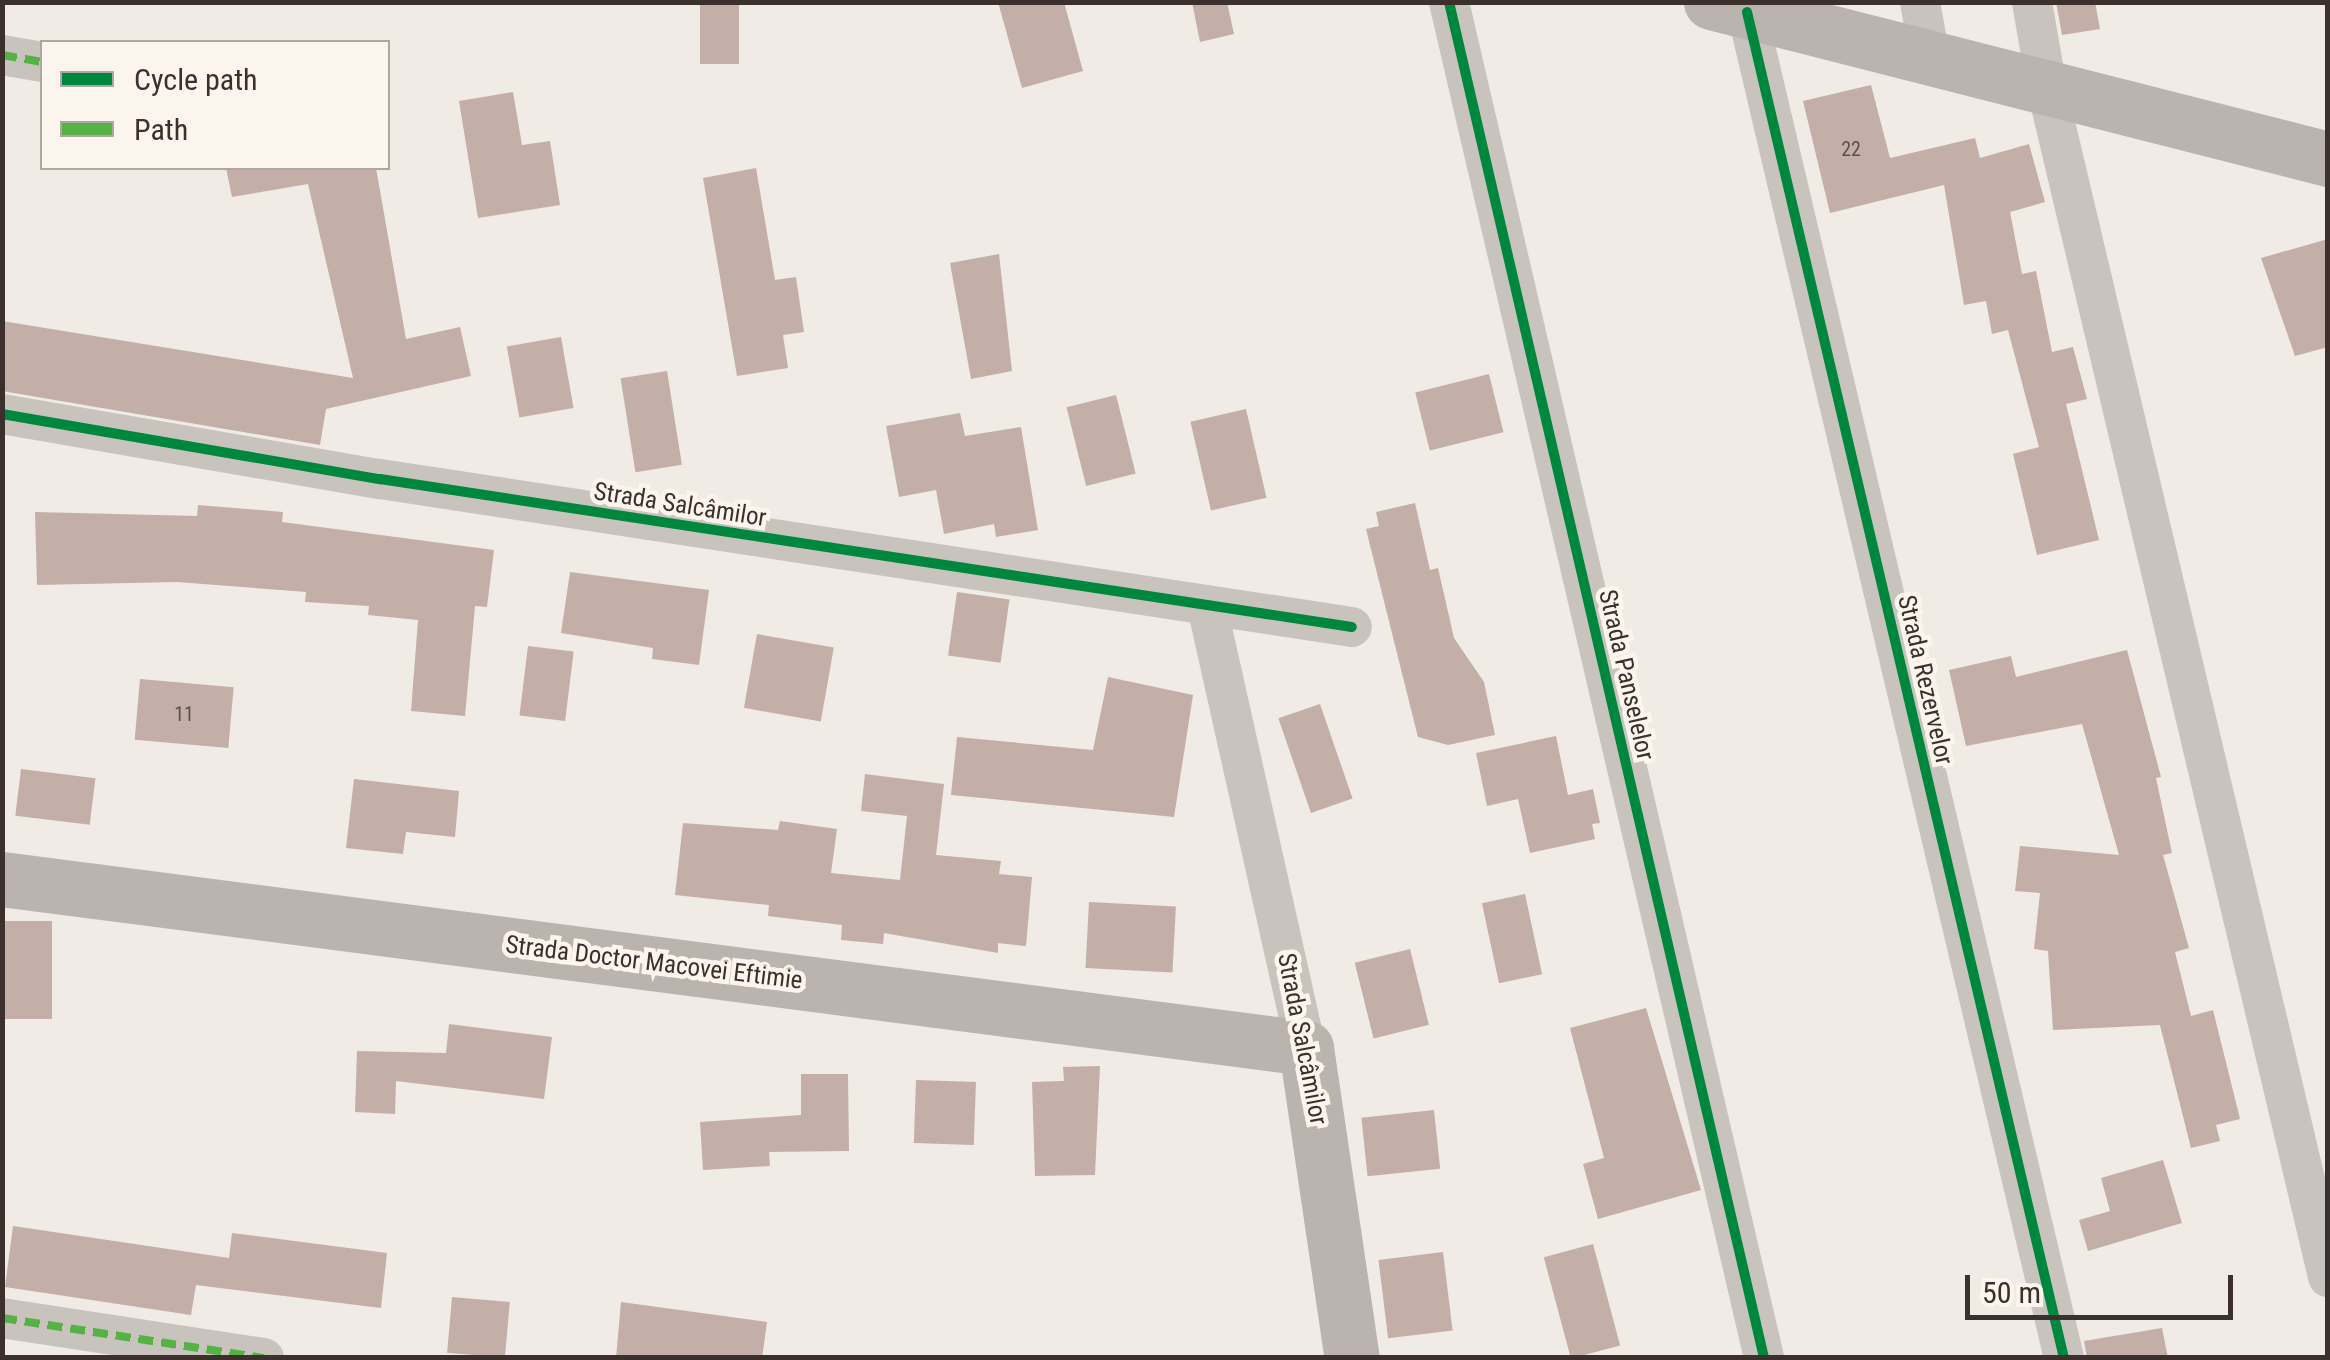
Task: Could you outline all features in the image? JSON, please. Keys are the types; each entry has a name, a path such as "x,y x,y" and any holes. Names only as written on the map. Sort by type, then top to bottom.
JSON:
{"street":[{"name":"Strada Panselelor","path":"1449,2 1764,1358"},
{"path":"1920,2 1930,58"},
{"path":"2032,2 2046,89 2328,1277"},
{"name":"Strada Rezervelor","path":"2064,1358 1729,7 2328,159"},
{"path":"2,55 40,62"},
{"name":"Strada Salcâmilor","path":"2,414 380,479 1352,627"},
{"name":"Strada Salcâmilor","path":"1207,606 1306,1048 1352,1358"},
{"name":"Strada Doctor Macovei Eftimie","path":"2,879 1306,1048"},
{"path":"2,1318 264,1358"}],"building":[{"path":"700,2 739,2 739,64 700,64"},
{"path":"998,2 1064,2 1083,71 1022,88"},
{"path":"1192,2 1227,2 1234,34 1200,42"},
{"path":"2056,2 2095,2 2100,29 2062,35"},
{"path":"1871,85 1890,158 1975,138 1980,158 2029,144 2045,202 2010,212 2022,274 2036,271 2052,352 2073,347 2087,399 2066,404 2099,540 2037,555 2013,454 2039,447 2008,330 1992,334 1986,301 1964,305 1944,185 1830,213 1803,101"},
{"path":"513,92 522,145 550,141 560,205 478,218 459,101"},
{"path":"756,168 775,280 796,277 804,332 783,335 788,368 737,376 703,178"},
{"path":"226,170 376,170 406,339 460,327 471,376 326,409 320,445 2,391 2,321 353,378 308,184 232,197"},
{"path":"2328,239 2328,347 2295,356 2261,258"},
{"path":"999,254 1012,371 971,379 950,263"},
{"path":"561,337 574,408 519,417 507,347"},
{"path":"667,371 682,465 635,472 621,378"},
{"path":"1489,374 1504,432 1430,451 1415,392"},
{"path":"1116,395 1136,474 1086,486 1067,407"},
{"path":"1246,409 1266,498 1211,510 1190,422"},
{"path":"960,413 965,436 1021,427 1038,530 996,537 994,524 944,534 936,490 899,497 886,426"},
{"path":"1415,503 1430,570 1438,568 1454,638 1484,682 1495,735 1448,745 1418,737 1366,529 1379,526 1376,512"},
{"path":"198,505 283,512 282,522 494,550 487,607 475,606 465,716 411,711 418,620 368,615 369,606 305,602 306,592 177,582 37,585 35,512 197,516"},
{"path":"570,572 709,590 699,665 652,659 653,648 561,633"},
{"path":"957,592 1009,599 1001,663 948,655"},
{"path":"757,634 834,648 821,721 744,708"},
{"path":"528,646 574,652 565,721 519,715"},
{"path":"2127,650 2161,777 2156,778 2172,853 2163,855 2189,948 2175,952 2191,1016 2213,1010 2240,1119 2216,1125 2220,1141 2191,1148 2160,1025 2053,1030 2048,951 2034,949 2040,893 2015,891 2020,846 2119,855 2082,724 1966,746 1949,670 2011,656 2016,677"},
{"path":"1108,677 1193,695 1174,817 951,795 957,737 1093,750"},
{"path":"140,679 234,687 228,748 135,740"},
{"path":"1320,704 1353,799 1311,813 1278,718"},
{"path":"1556,736 1568,795 1593,789 1600,823 1592,824 1595,839 1530,853 1518,799 1487,806 1476,753"},
{"path":"21,769 95,778 90,825 15,816"},
{"path":"865,774 944,784 936,855 1001,861 999,874 1032,877 1026,946 998,943 998,953 884,933 883,944 841,940 842,925 768,916 769,905 675,895 683,823 778,830 780,821 837,829 831,873 900,880 907,816 861,811"},
{"path":"354,779 459,791 455,837 406,832 403,854 346,848"},
{"path":"1525,894 1542,974 1499,983 1482,903"},
{"path":"1089,902 1176,907 1172,972 1086,968"},
{"path":"2,921 52,921 52,1019 2,1019"},
{"path":"1410,949 1429,1025 1374,1038 1355,963"},
{"path":"1646,1008 1701,1190 1598,1219 1583,1164 1604,1158 1570,1028"},
{"path":"449,1024 552,1037 544,1099 396,1081 395,1114 355,1112 357,1051 446,1053"},
{"path":"1100,1066 1095,1175 1035,1176 1032,1082 1064,1081 1063,1067"},
{"path":"801,1074 848,1074 849,1151 769,1152 770,1166 703,1170 700,1122 801,1115"},
{"path":"916,1080 976,1082 974,1145 914,1143"},
{"path":"1434,1110 1440,1169 1368,1176 1361,1118"},
{"path":"2163,1160 2182,1223 2088,1251 2079,1220 2110,1211 2101,1178"},
{"path":"13,1226 229,1258 232,1233 387,1253 381,1308 196,1285 191,1315 5,1287"},
{"path":"1593,1244 1620,1345 1571,1358 1544,1257"},
{"path":"1443,1252 1453,1330 1388,1338 1378,1260"},
{"path":"452,1297 510,1302 505,1358 447,1353"},
{"path":"621,1302 767,1322 762,1358 616,1358"},
{"path":"2162,1328 2168,1358 2087,1358 2084,1341"}],"marked path":[{"path":"2,55 40,62"},
{"path":"2,1318 264,1358"}],"cycle path":[{"path":"1449,2 1764,1358"},
{"path":"1747,12 2064,1358"},
{"path":"2,414 380,479 1352,627"}]}
